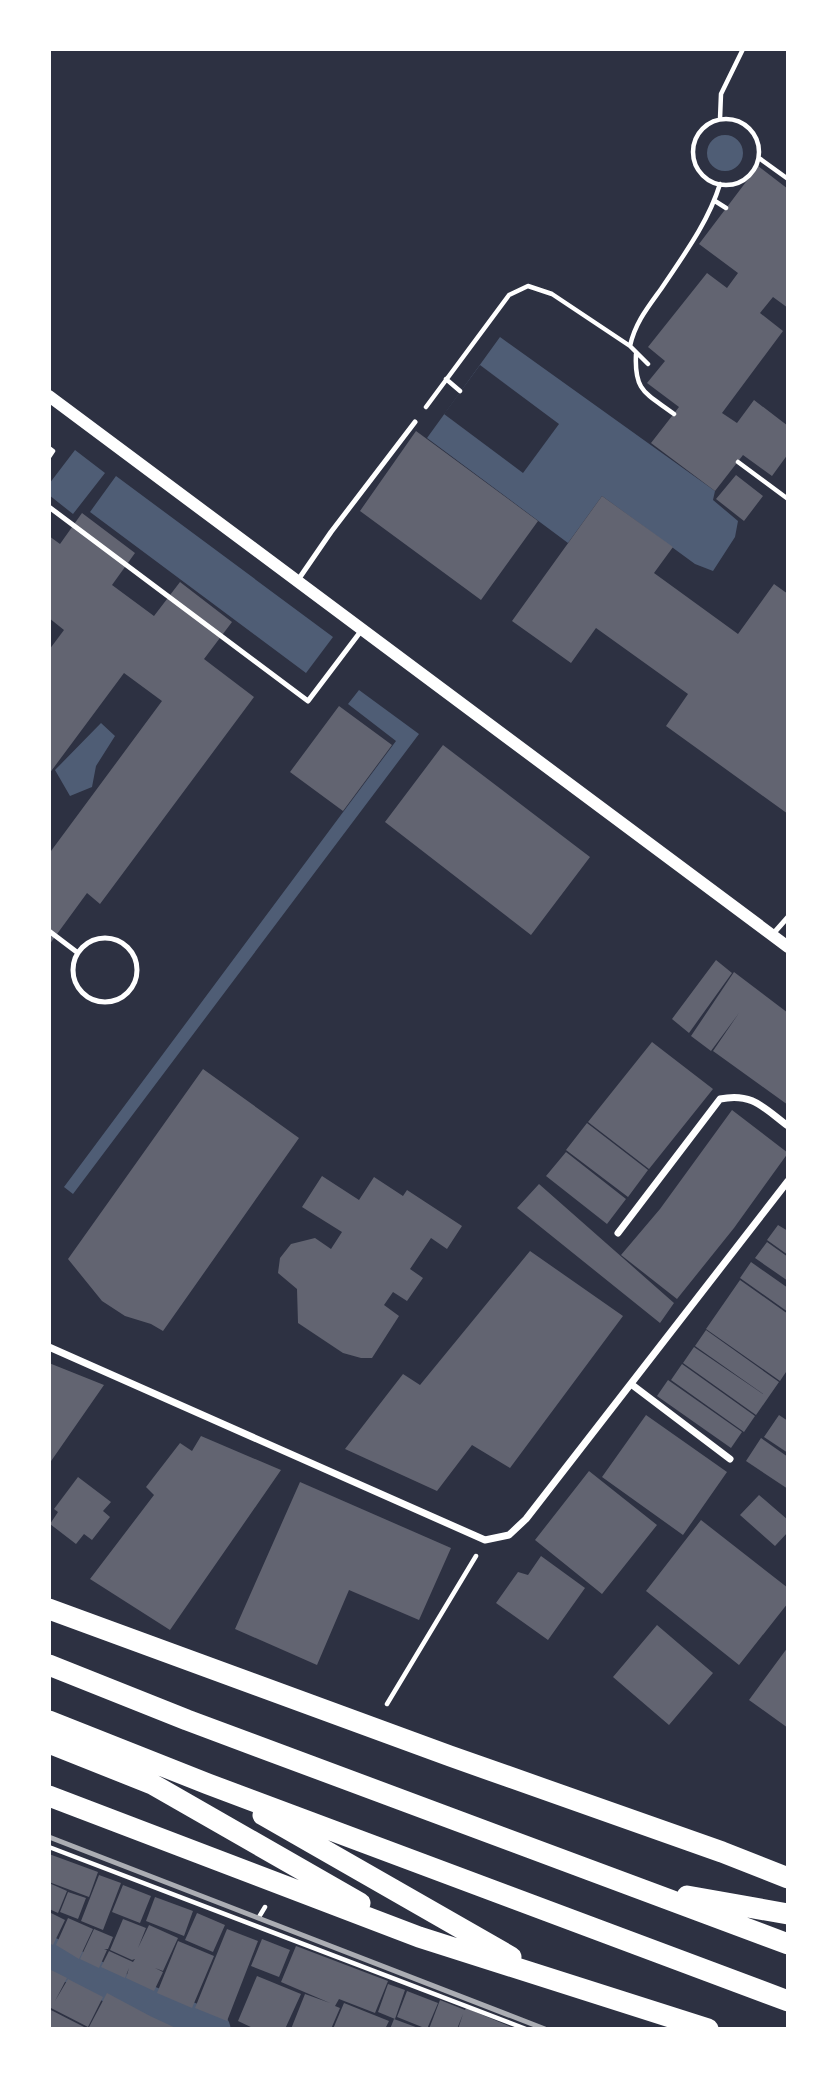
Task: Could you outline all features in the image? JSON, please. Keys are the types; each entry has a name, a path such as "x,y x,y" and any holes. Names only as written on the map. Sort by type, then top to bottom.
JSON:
{"highway":[{"path":"49,1609 788,1878"},
{"path":"49,1664 187,1720 788,1944"},
{"path":"49,1671 193,1730 459,1829 582,1871 680,1895 788,1914"},
{"path":"49,1721 208,1784 788,2001"},
{"path":"49,1743 152,1784 419,1937"},
{"path":"208,1784 550,1979 680,2029"},
{"path":"49,1796 419,1937 708,2029"}],"street":[{"path":"49,396 788,947"},
{"path":"618,1233 720,1099 736,1096 754,1100 788,1126"},
{"path":"49,1347 485,1540 509,1535 526,1520 788,1181"},
{"path":"631,1384 730,1458"}],"lane":[{"path":"296,582 415,422"},
{"path":"49,507 308,701 361,631"},
{"path":"772,935 788,917"},
{"path":"49,931 78,953"},
{"path":"99,938 121,941 135,957 136,979 131,989 123,997 104,1003 85,995 74,978 73,968 78,953 89,942 99,938"}],"path":[{"path":"720,119 721,94 743,49"},
{"path":"731,118 750,128 757,136 760,147 756,168 739,183 720,184 708,180 699,172 693,151 695,140 701,130 720,119 731,118"},
{"path":"759,158 788,179"},
{"path":"630,346 634,328 691,244 715,201 720,184"},
{"path":"715,201 726,208"},
{"path":"415,422 509,295 528,286 552,293 630,346 648,363"},
{"path":"636,354 635,373 639,388 674,414"},
{"path":"446,379 460,391"},
{"path":"49,448 53,451 49,457"},
{"path":"738,462 788,499"},
{"path":"49,1847 526,2029"}],"water":[{"path":"725,135 738,140 743,153 738,166 725,171 712,166 707,153 712,140"},
{"path":"500,337 715,491 713,500 738,521 735,537 713,571 695,564 602,496 568,543 427,438"},
{"path":"75,450 105,473 73,514 49,495 49,484"},
{"path":"116,476 333,637 306,673 90,512"},
{"path":"359,690 419,734 73,1194 64,1187 396,741 348,704"},
{"path":"101,723 115,736 96,766 92,787 70,796 55,770"}],"pier":[{"path":"480,365 559,424 523,473 444,414"}],"building":[{"path":"758,166 788,189 788,308 773,297 760,313 783,331 722,413 737,423 754,400 788,426 788,454 772,476 743,455 715,491 651,443 679,407 647,383 665,361 648,347 707,273 727,288 738,273 699,244"},
{"path":"416,431 538,521 481,600 360,511"},
{"path":"736,475 763,496 744,521 716,499"},
{"path":"602,496 673,547 654,573 738,634 774,584 788,594 788,814 666,726 688,694 596,628 571,663 512,621"},
{"path":"82,513 135,553 112,585 154,616 180,582 232,622 204,659 254,697 100,904 87,893 49,945 49,850 51,851 162,701 124,673 49,774 49,650 64,630 49,618 49,536 60,544"},
{"path":"339,706 392,745 343,811 290,772"},
{"path":"443,745 590,857 531,935 385,822"},
{"path":"716,960 732,973 689,1033 672,1019"},
{"path":"734,972 788,1013 788,1105 713,1051 739,1013 711,1051 691,1036"},
{"path":"652,1042 713,1089 649,1169 588,1122"},
{"path":"203,1069 299,1138 163,1331 151,1324 125,1316 102,1301 68,1259"},
{"path":"732,1110 788,1153 734,1228 677,1299 621,1255 660,1209"},
{"path":"587,1123 648,1170 628,1197 566,1150"},
{"path":"566,1152 626,1199 607,1224 546,1176"},
{"path":"322,1176 359,1200 374,1177 403,1196 407,1190 462,1226 447,1249 431,1238 410,1269 423,1278 407,1301 393,1292 384,1305 399,1316 372,1358 343,1353 298,1323 297,1289 278,1273 280,1258 291,1244 315,1238 331,1249 342,1232 302,1207"},
{"path":"539,1184 674,1303 660,1323 517,1208"},
{"path":"778,1225 788,1231 788,1255 767,1240"},
{"path":"767,1242 788,1257 788,1281 755,1258"},
{"path":"530,1251 623,1316 510,1468 472,1445 437,1491 345,1449 403,1374 420,1385"},
{"path":"751,1262 788,1288 788,1312 740,1278"},
{"path":"740,1280 788,1314 788,1369 780,1381 706,1329"},
{"path":"706,1330 779,1382 756,1415 683,1363 694,1347 766,1396 695,1346"},
{"path":"49,1363 104,1385 49,1464"},
{"path":"682,1364 755,1416 744,1432 671,1380"},
{"path":"668,1380 742,1432 731,1448 657,1396"},
{"path":"646,1415 727,1472 683,1535 602,1477"},
{"path":"779,1415 788,1421 788,1453 764,1437"},
{"path":"201,1436 281,1470 170,1630 90,1579 154,1495 146,1487 180,1443 192,1451"},
{"path":"761,1438 788,1457 788,1489 746,1461"},
{"path":"589,1471 657,1525 602,1594 535,1540"},
{"path":"78,1477 111,1502 103,1511 110,1517 92,1540 84,1534 76,1544 50,1524 58,1512 54,1509"},
{"path":"300,1482 451,1548 419,1620 349,1590 317,1665 235,1629"},
{"path":"759,1495 788,1520 788,1532 775,1546 740,1515"},
{"path":"701,1520 788,1588 788,1603 739,1665 646,1591"},
{"path":"541,1556 585,1588 548,1640 496,1603 518,1572 528,1575"},
{"path":"657,1625 713,1673 669,1725 613,1677"},
{"path":"788,1647 788,1728 749,1700"},
{"path":"49,1854 98,1872 89,1897 49,1882"},
{"path":"99,1875 121,1883 103,1930 81,1921"},
{"path":"49,1883 67,1891 58,1913 49,1909"},
{"path":"123,1885 151,1896 140,1923 112,1912"},
{"path":"68,1892 86,1898 78,1919 60,1912"},
{"path":"155,1897 193,1911 184,1936 146,1921"},
{"path":"49,1912 65,1920 53,1945 49,1943"},
{"path":"197,1913 225,1925 213,1952 185,1940"},
{"path":"68,1918 93,1929 79,1959 56,1945"},
{"path":"123,1919 146,1928 138,1948 149,1925 178,1938 163,1971 155,1968 163,1972 154,1991 126,1978 129,1968 125,1978 101,1967 109,1951 133,1962 135,1959 110,1950"},
{"path":"94,1929 113,1937 108,1949 104,1949 107,1950 99,1968 80,1959"},
{"path":"227,1929 258,1941 227,2021 195,2008"},
{"path":"262,1939 290,1950 279,1977 251,1966"},
{"path":"178,1941 214,1956 192,2008 157,1993"},
{"path":"296,1946 388,1981 375,2013 339,1999 335,2006 340,2008 331,2029 291,2029 305,1994 330,2003 281,1982"},
{"path":"49,1969 67,1978 55,2001 68,1979 103,1997 88,2027 49,2007"},
{"path":"257,1976 301,1994 285,2029 255,2029 238,2021"},
{"path":"388,1984 405,1990 395,2019 378,2012"},
{"path":"407,1991 438,2003 427,2029 397,2017"},
{"path":"107,1993 150,2016 178,2029 88,2029"},
{"path":"440,2000 516,2029 458,2029 463,2014 457,2029 429,2029"},
{"path":"344,2003 389,2021 385,2029 333,2029"},
{"path":"49,2009 88,2029 49,2029"},
{"path":"394,2019 421,2029 390,2029"}],"waterway":[{"path":"49,1954 131,1996 213,2029"}],"railway":[{"path":"49,1837 545,2029"}]}
